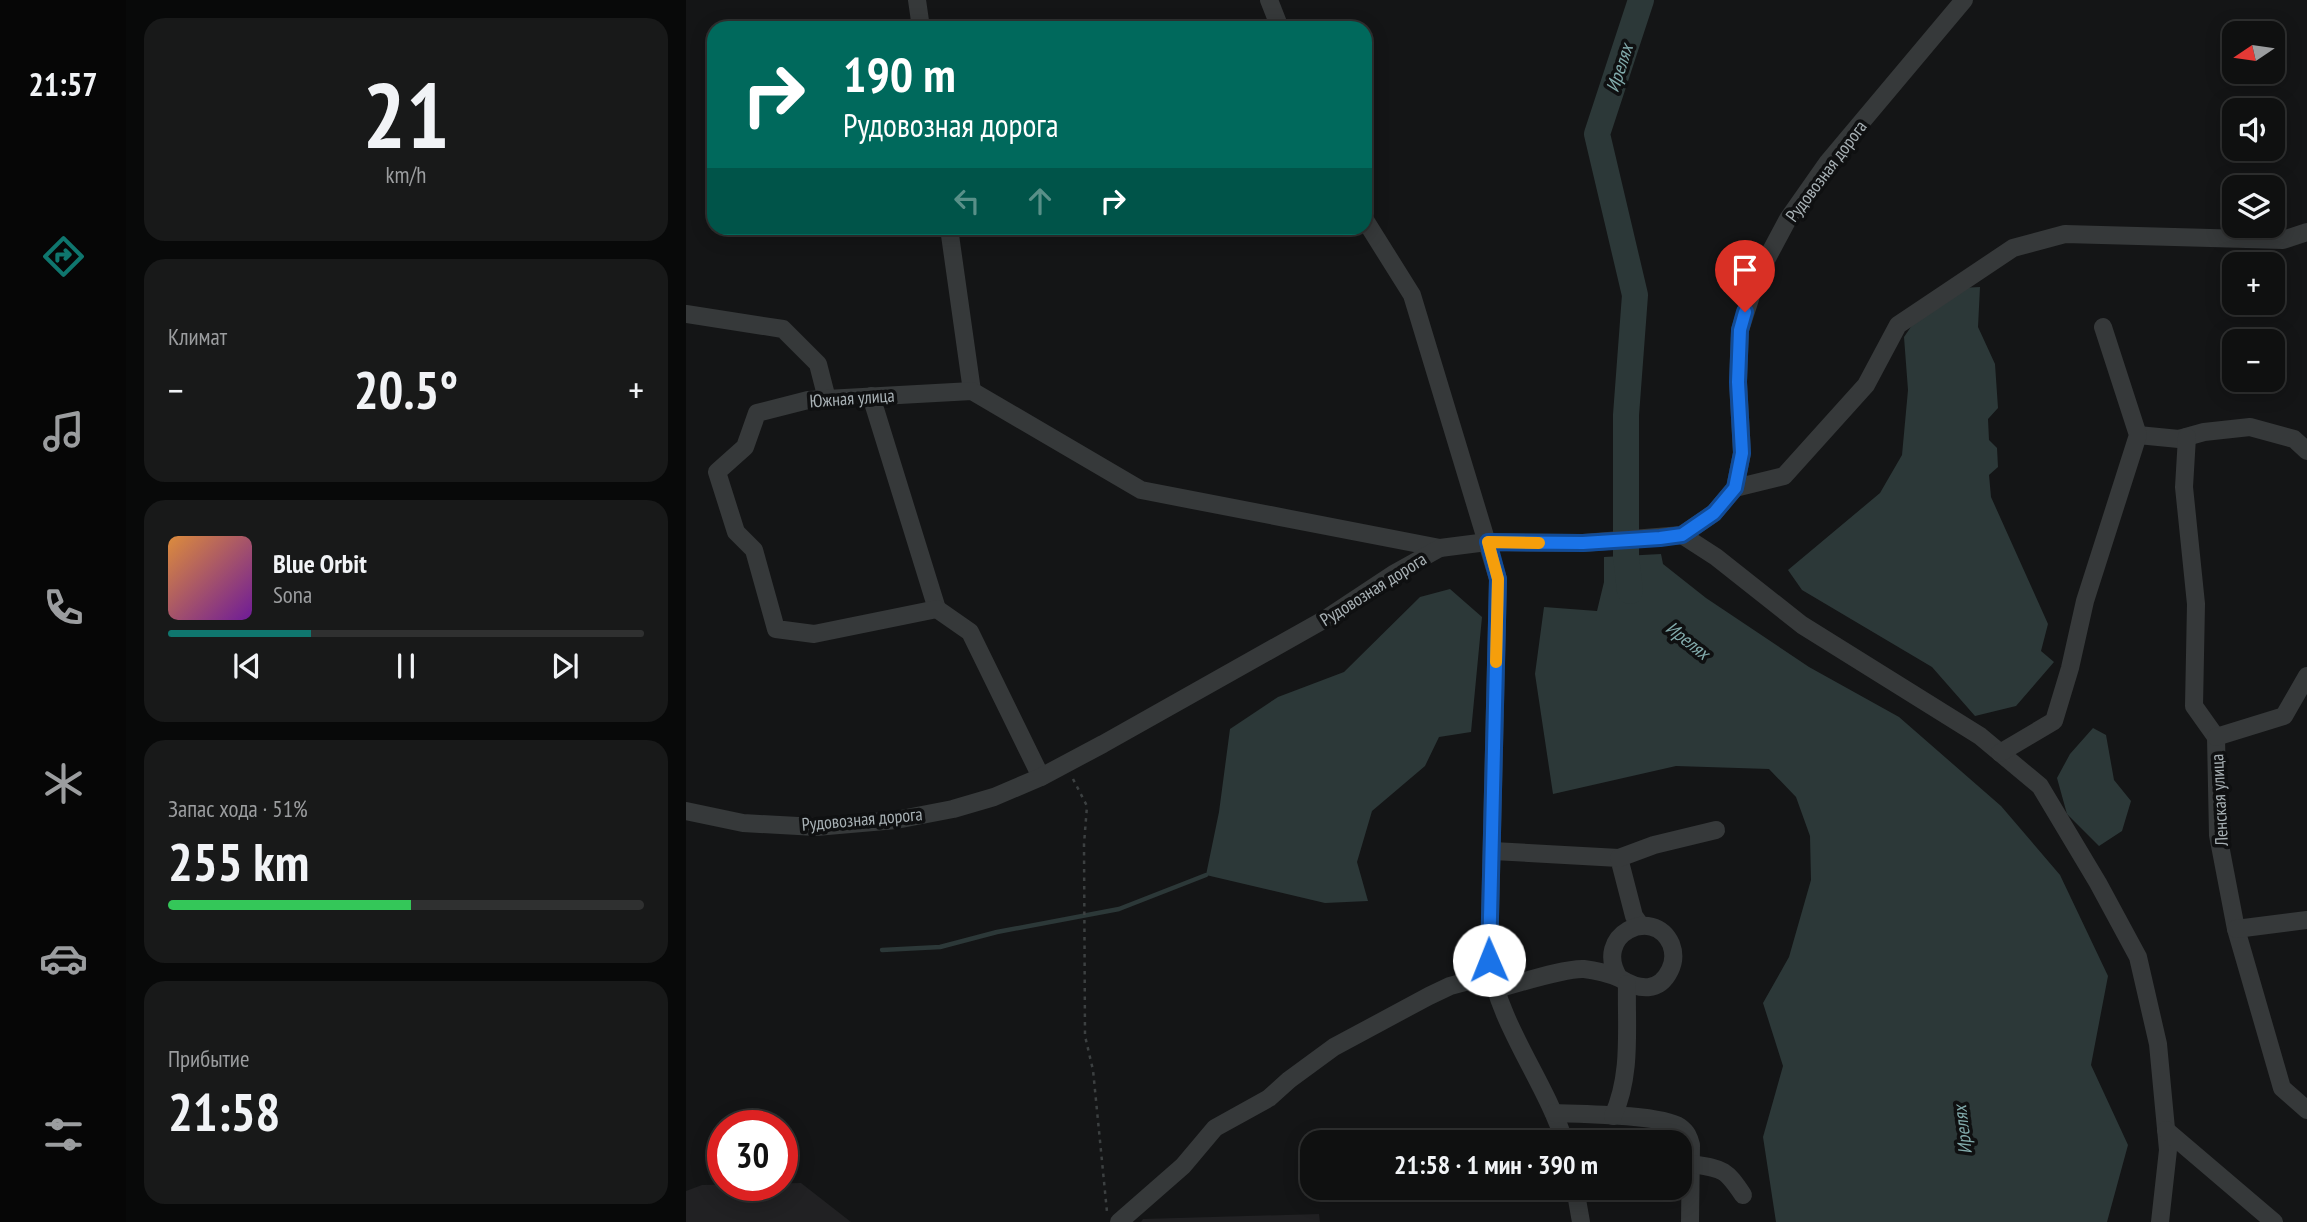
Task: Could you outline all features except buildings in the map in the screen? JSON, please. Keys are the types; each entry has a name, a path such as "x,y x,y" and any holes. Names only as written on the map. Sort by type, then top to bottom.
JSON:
{"street":[{"path":"917,0 920,21"},
{"path":"1269,0 1277,21"},
{"name":"Рудовозная дорога","path":"686,811 743,823 816,827 896,820 953,809 994,797 1041,777 1327,618 1395,573 1440,548 1488,542 1603,542 1682,535 1714,513 1735,488 1742,453 1738,382 1740,330 1757,276 1788,219 1828,162 1964,0"},
{"path":"1372,231 1412,295 1498,579 1493,850 1488,939 1493,982 1501,1006 1560,1130"},
{"path":"1735,488 1784,476 1866,385 1898,325 2013,248 2066,234 2283,240 2307,232"},
{"path":"950,235 972,391 1141,490 1440,548"},
{"path":"686,314 783,328 818,364 827,399"},
{"path":"2000,753 2054,721 2070,668 2085,601 2138,435 2103,327"},
{"name":"Южная улица","path":"937,609 814,634 776,629 754,550 736,532 717,472 745,447 757,413 808,400 972,391"},
{"path":"871,396 937,609 970,632 1041,777"},
{"path":"2138,435 2179,439 2204,432 2250,427 2294,439 2307,451"},
{"name":"Ленская улица","path":"2187,437 2183,487 2196,604 2194,706 2216,737 2218,835 2236,929 2282,1088 2307,1110"},
{"path":"1682,535 1716,557 1802,625 1980,736 2040,786 2138,957 2158,1044 2168,1150 2160,1222"},
{"path":"2216,737 2284,716 2307,676"},
{"path":"1493,850 1619,858 1654,845 1716,830"},
{"path":"1619,858 1634,916 1642,926"},
{"path":"2236,929 2307,920"},
{"path":"1119,1222 1184,1166 1215,1128 1269,1098 1334,1047 1450,986 1584,969 1623,981 1645,988 1655,986 1669,973 1673,965 1672,946 1667,937 1651,927 1642,926 1623,933 1612,950 1611,960 1623,981 1625,1076 1620,1101 1613,1115"},
{"path":"1554,1113 1613,1115 1668,1122 1684,1130"},
{"path":"2166,1130 2274,1222"},
{"path":"1692,1164 1718,1168 1728,1173 1743,1195"},
{"path":"1577,1200 1581,1222"},
{"path":"1690,1200 1690,1222"}],"path":[{"path":"1075,784 1087,806 1084,844 1084,1036 1093,1070 1108,1222"}],"shaded area":[{"path":"798,1183 851,1222 686,1222 686,1191 702,1185 707,1185 707,1201 798,1201"},
{"path":"1319,1214 1320,1222 1141,1222 1143,1219"}],"water":[{"path":"1980,287 1978,327 1995,364 1998,408 1988,419 1989,440 1997,448 1998,467 1989,475 1991,497 2048,624 2041,651 2054,662 2016,706 1975,716 1932,667 1802,590 1788,570 1880,493 1902,455 1908,390 1904,337 1919,315 1960,288"},
{"path":"1661,554 1663,564 1706,598 1809,667 1899,717 2001,806 2060,875 2108,976 2091,1065 2128,1145 2107,1222 1776,1222 1763,1137 1783,1066 1763,1003 1789,957 1811,880 1810,836 1796,797 1769,769 1676,766 1553,794 1535,674 1544,607 1597,611 1604,582 1604,557"},
{"path":"1450,589 1482,617 1471,732 1439,737 1425,766 1372,811 1357,862 1368,901 1325,903 1206,875 1219,812 1230,729 1278,697 1344,672 1420,597"},
{"path":"2093,728 2106,735 2114,780 2131,801 2122,831 2099,846 2067,814 2057,778 2070,754"}],"waterway":[{"name":"Ирелях","path":"1630,591 1626,556 1626,415 1635,295 1597,134 1641,0"},
{"path":"882,950 940,947 997,932 1119,909 1206,875"}],"slow traffic":[{"path":"1496,662 1498,579 1488,542 1539,543"}],"route":[{"path":"1489,960 1498,579 1488,542 1583,543 1660,538 1682,535 1714,513 1735,488 1742,453 1738,382 1740,330 1745,312"}]}
